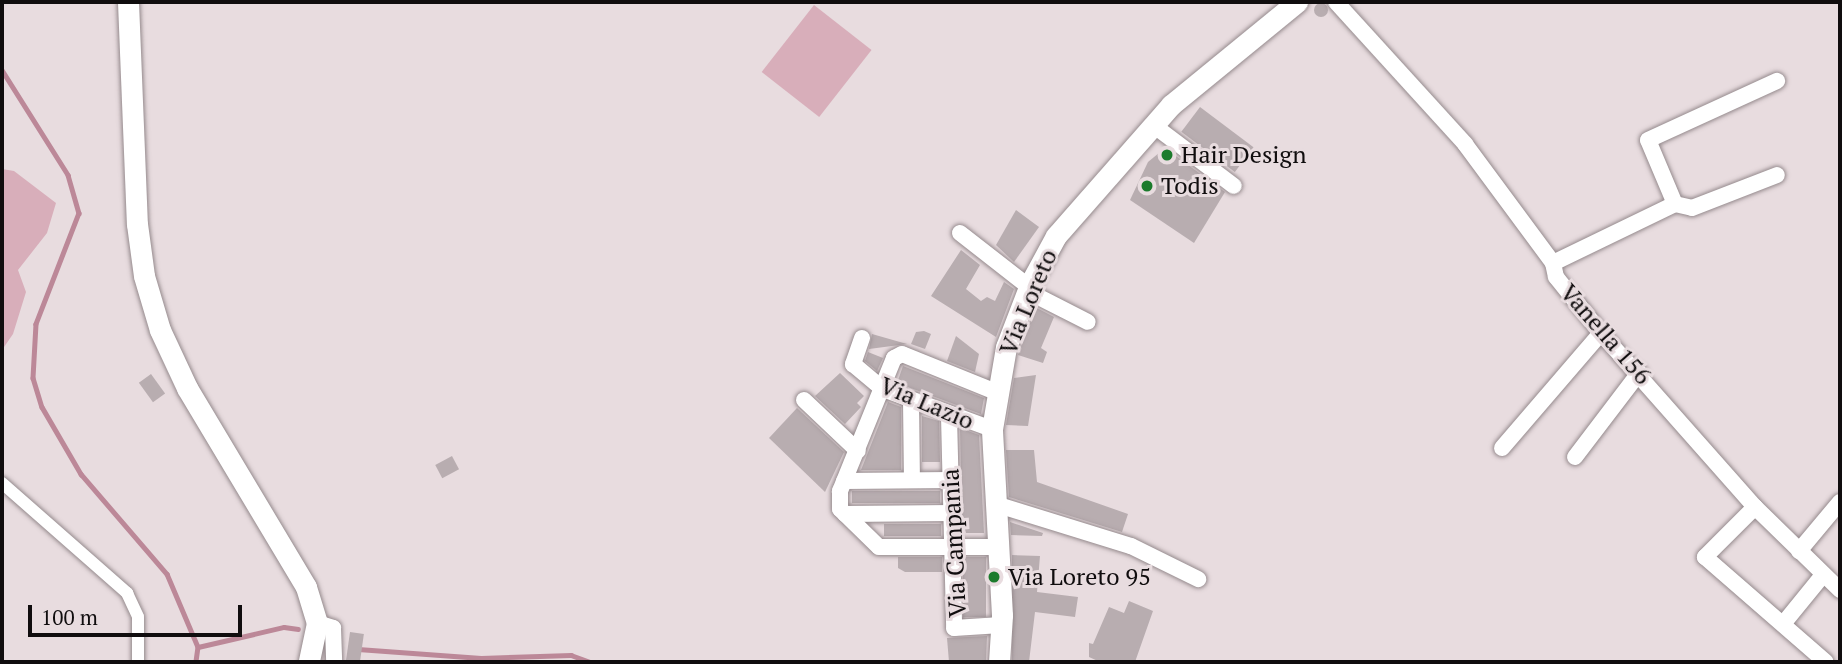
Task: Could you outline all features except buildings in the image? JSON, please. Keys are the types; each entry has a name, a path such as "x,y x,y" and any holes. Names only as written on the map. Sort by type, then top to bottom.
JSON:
{"street":[{"path":"128,2 137,224 144,276 160,330 187,388 306,587 317,623 309,662"},
{"name":"Via Loreto","path":"999,662 1001,625 992,429 996,392 1006,347 1028,289 1056,236 1153,125 1297,2"},
{"name":"Vanella 156","path":"1336,2 1465,144 1553,263 1556,277 1601,333 1755,507 1840,590"},
{"path":"1675,204 1648,140 1777,81"},
{"path":"1153,125 1234,186"},
{"path":"1553,263 1675,204 1692,208 1777,175"},
{"path":"960,233 1028,289 1088,322"},
{"path":"1502,448 1601,333"},
{"name":"Via Lazio","path":"863,338 853,364 883,388 949,416 992,429"},
{"path":"996,392 902,354 894,358 858,451 839,491 845,514 879,547 997,547"},
{"path":"1575,457 1639,373"},
{"path":"804,400 858,451"},
{"path":"911,401 912,480"},
{"name":"Via Campania","path":"949,416 954,628 1001,625"},
{"path":"844,481 950,480"},
{"path":"2,483 127,593 138,617 138,662"},
{"path":"1799,551 1840,502"},
{"path":"995,504 1131,546 1198,579"},
{"path":"1755,507 1705,557 1826,662"},
{"path":"845,514 951,513"},
{"path":"1783,624 1823,575"},
{"path":"317,623 333,628 334,662"}],"shaded area":[{"path":"814,5 872,50 819,117 762,72"},
{"path":"2,169 14,171 56,203 47,233 18,270 26,292 13,334 2,350"}],"waterway":[{"path":"2,70 68,175 79,213 36,324 33,378 42,407 81,474 167,574 198,647 196,662"},
{"path":"198,647 284,627 298,629"},
{"path":"358,649 481,658 571,655 590,662"}],"place":[{"name":"Hair Design","path":"1167,155"},
{"name":"Todis","path":"1147,186"},
{"name":"Via Loreto 95","path":"994,577"}]}
